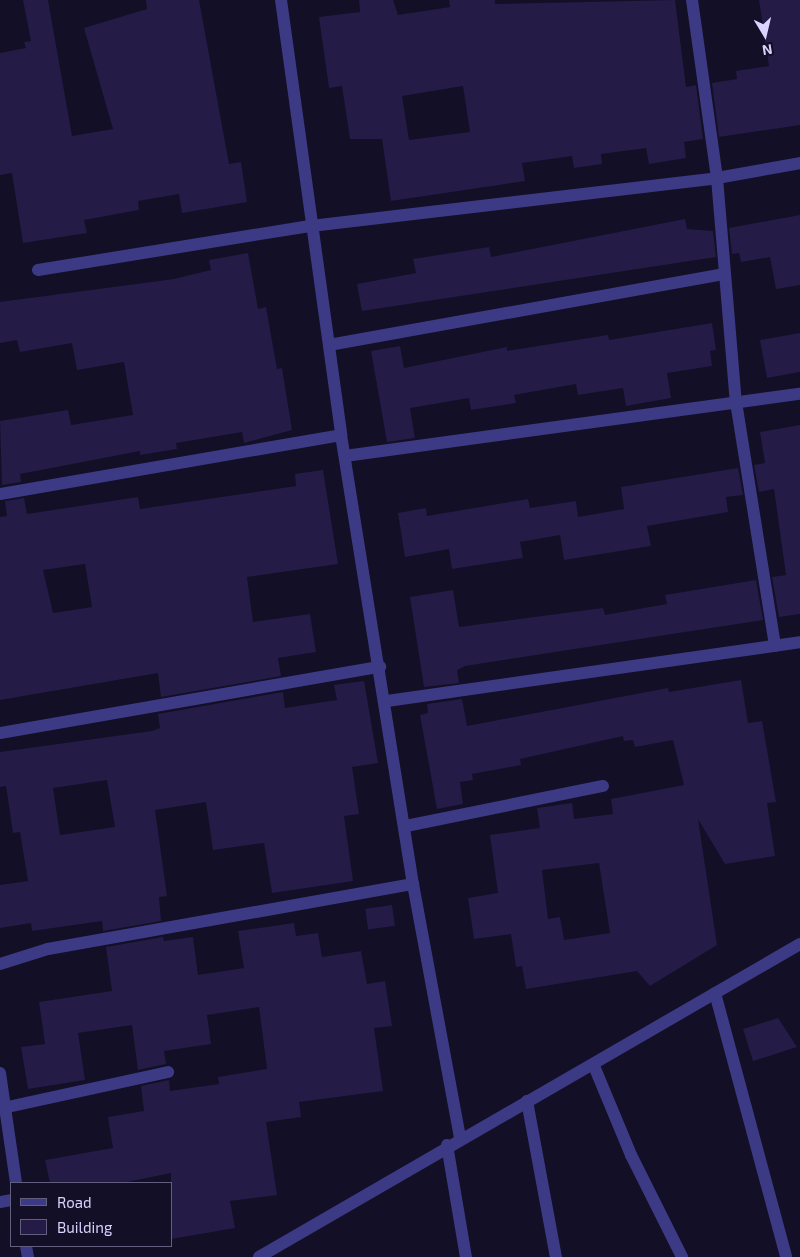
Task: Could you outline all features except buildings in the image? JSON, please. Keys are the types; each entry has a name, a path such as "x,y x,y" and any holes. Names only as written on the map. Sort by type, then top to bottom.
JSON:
{"street":[{"path":"281,0 311,226 345,456 387,701 413,884 460,1137"},
{"path":"692,0 716,178 736,402 775,646"},
{"path":"38,270 311,226 716,178 800,163"},
{"path":"329,345 725,274"},
{"path":"345,456 800,394"},
{"path":"0,494 342,435"},
{"path":"387,701 800,642"},
{"path":"0,733 380,667"},
{"path":"406,826 603,786"},
{"path":"0,964 48,949 413,884"},
{"path":"259,1257 460,1137 594,1066 800,944"},
{"path":"715,993 786,1257"},
{"path":"594,1066 630,1155 682,1257"},
{"path":"3,1108 168,1072"},
{"path":"0,1073 3,1108 16,1182"},
{"path":"526,1101 556,1257"},
{"path":"447,1145 466,1257"}]}
